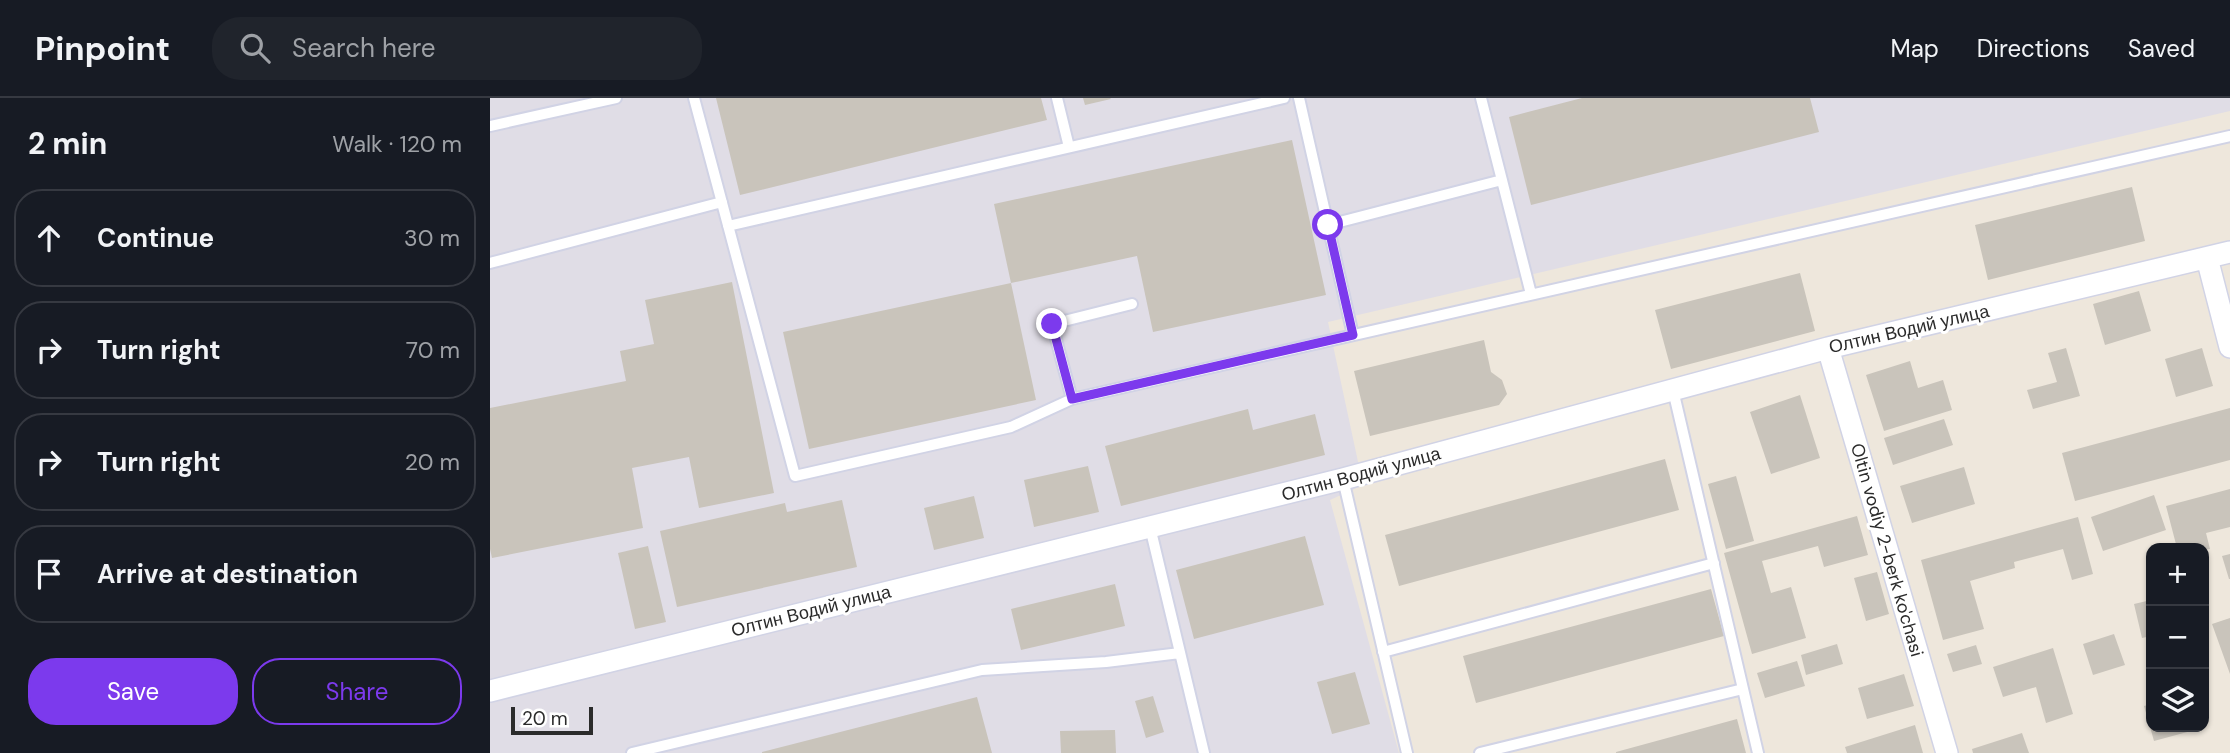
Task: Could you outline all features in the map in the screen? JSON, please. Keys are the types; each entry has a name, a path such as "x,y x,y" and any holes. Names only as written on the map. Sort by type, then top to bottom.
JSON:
{"street":[{"name":"Олтин Водий улица","path":"490,691 1343,480 1828,348 2230,252"},
{"path":"2207,258 2230,346"},
{"name":"Oltin vodiy 2-berk ko'chasi","path":"1828,348 1947,753"}],"lane":[{"path":"490,126 616,98"},
{"path":"694,98 795,476 1011,427 1072,399 2230,136"},
{"path":"1057,98 1069,147"},
{"path":"728,226 1284,98"},
{"path":"1299,98 1353,335"},
{"path":"1481,98 1531,294"},
{"path":"1328,225 1502,180"},
{"path":"490,262 722,202"},
{"path":"1072,399 1052,324 1132,304"},
{"path":"1673,390 1758,753"},
{"path":"1343,480 1407,753"},
{"path":"1150,527 1204,753"},
{"path":"1383,652 1714,563"},
{"path":"632,753 982,670 1107,662 1180,653"},
{"path":"1480,753 1743,689"}],"shaded area":[{"path":"490,98 2230,98 2230,111 1328,322 1363,485 1330,500 1399,753 490,753"}],"building":[{"path":"716,98 1041,98 1047,120 740,195"},
{"path":"1083,98 1110,98 1111,99 1085,105"},
{"path":"1582,98 1810,98 1819,132 1531,205 1509,117"},
{"path":"1292,140 1326,295 1153,332 1137,256 1011,283 994,204"},
{"path":"2132,187 2145,241 1988,280 1975,225"},
{"path":"1800,273 1815,331 1671,369 1655,310"},
{"path":"732,282 774,493 699,508 689,457 632,468 643,528 492,558 490,408 626,381 620,351 654,344 645,300"},
{"path":"1011,283 1036,400 809,449 783,332"},
{"path":"2139,291 2151,331 2105,345 2093,304"},
{"path":"1484,340 1491,372 1502,380 1507,394 1499,405 1370,436 1354,371"},
{"path":"2066,348 2080,396 2033,409 2027,390 2057,382 2048,353"},
{"path":"2202,348 2213,386 2176,397 2165,359"},
{"path":"1910,361 1918,388 1943,380 1952,410 1884,431 1866,375"},
{"path":"1800,395 1820,458 1771,474 1750,412"},
{"path":"2230,408 2230,460 2075,501 2062,453"},
{"path":"1248,409 1253,430 1315,414 1325,455 1121,506 1105,446"},
{"path":"1944,419 1953,445 1893,465 1884,438"},
{"path":"1665,459 1679,510 1399,586 1385,535"},
{"path":"1088,466 1099,512 1034,527 1024,480"},
{"path":"1964,467 1975,504 1912,523 1900,486"},
{"path":"1736,476 1754,541 1726,549 1708,484"},
{"path":"2230,489 2230,527 2206,533 2208,543 2176,543 2166,506"},
{"path":"2154,495 2166,530 2103,551 2091,517"},
{"path":"974,496 984,538 934,550 924,508"},
{"path":"842,500 857,567 677,607 660,531 785,503 787,512"},
{"path":"1857,516 1868,555 1824,567 1818,546 1762,561 1771,593 1791,587 1806,638 1752,654 1724,553"},
{"path":"2078,517 2093,574 2072,580 2063,549 2014,562 2015,568 1970,581 1984,629 1943,640 1921,560"},
{"path":"1305,536 1324,605 1194,639 1176,570"},
{"path":"648,546 666,622 635,629 618,553"},
{"path":"2230,554 2230,579 2229,579 2222,556"},
{"path":"1877,572 1889,614 1866,621 1854,578"},
{"path":"1115,584 1125,626 1021,650 1011,609"},
{"path":"1711,589 1724,636 1476,703 1463,656"},
{"path":"2146,601 2146,637 2142,638 2134,604"},
{"path":"2230,618 2230,674 2212,624"},
{"path":"2114,634 2125,665 2093,675 2083,644"},
{"path":"1837,644 1843,664 1806,675 1801,655"},
{"path":"1976,645 1982,664 1953,672 1947,654"},
{"path":"2053,648 2073,714 2046,723 2036,687 2003,697 1993,667"},
{"path":"1797,661 1805,686 1765,698 1757,673"},
{"path":"1355,672 1370,724 1332,734 1317,682"},
{"path":"1904,674 1914,706 1867,719 1858,688"},
{"path":"1153,696 1164,732 1146,738 1135,701"},
{"path":"977,697 992,753 762,753 762,752"},
{"path":"1737,719 1746,753 1616,753 1616,752"},
{"path":"1915,725 1923,753 1847,753 1845,747"},
{"path":"1115,730 1116,753 1061,753 1060,731"},
{"path":"2151,732 2187,732 2154,741"},
{"path":"2022,733 2029,753 1973,753 1972,749"}],"route":[{"path":"1052,324 1072,399 1353,335 1328,225"}]}
